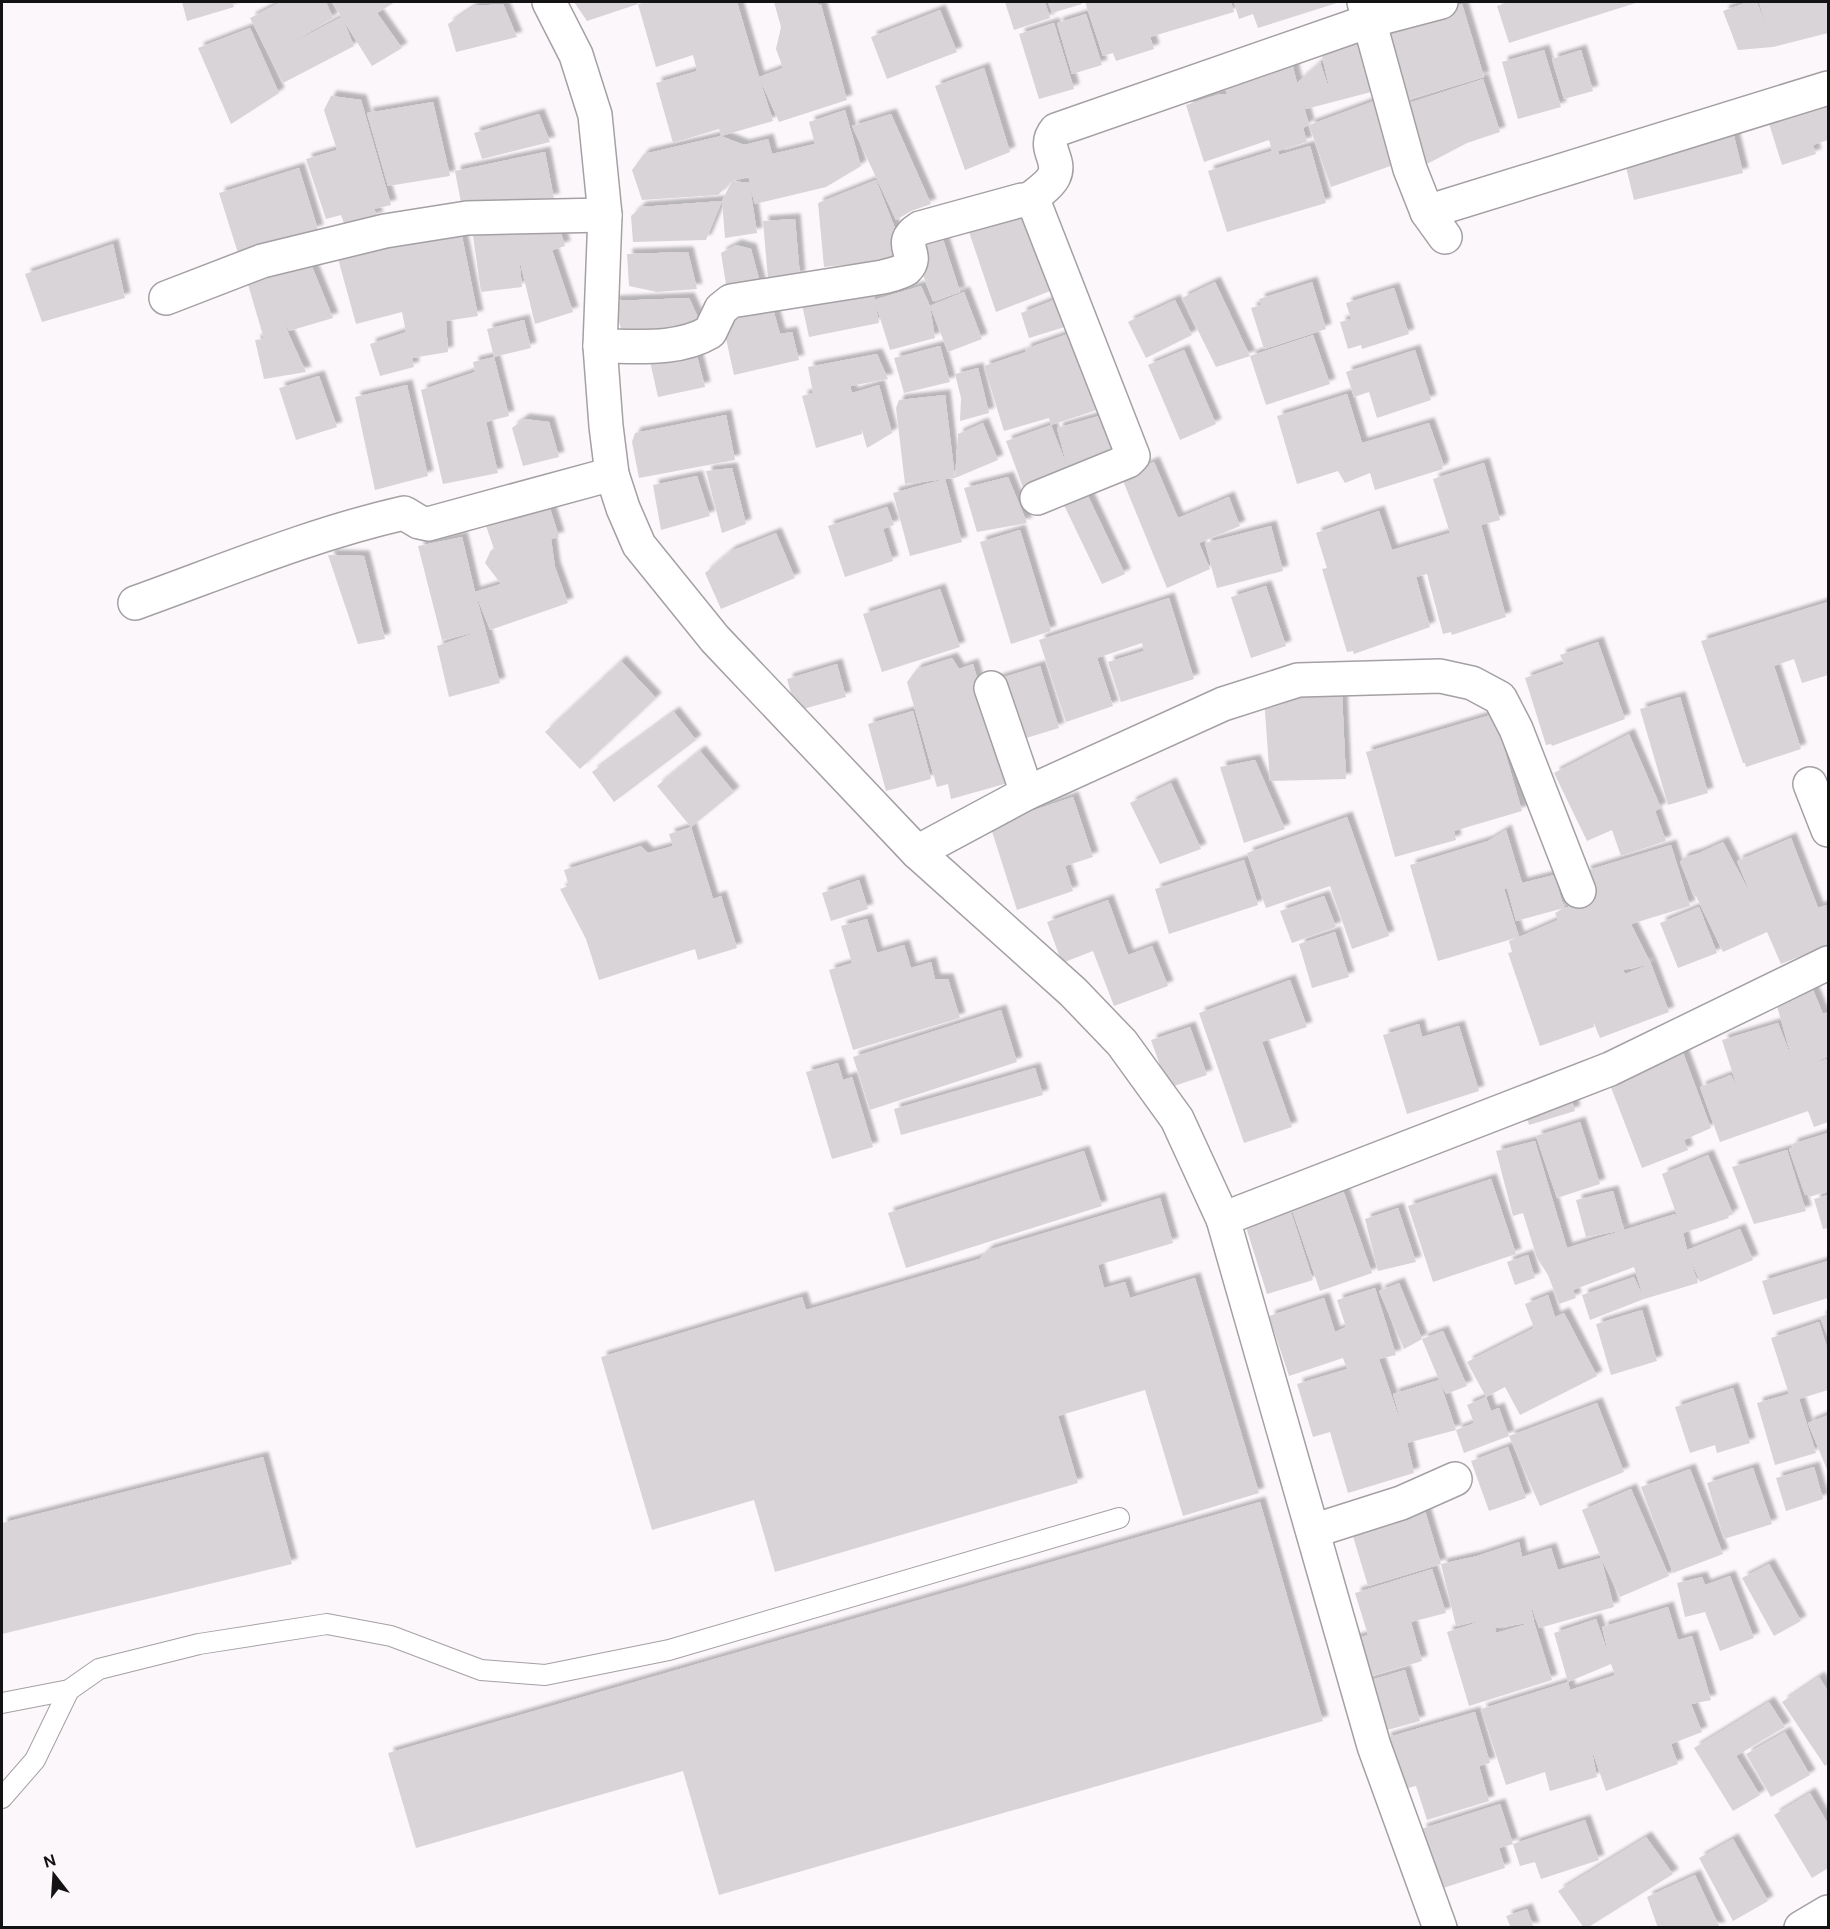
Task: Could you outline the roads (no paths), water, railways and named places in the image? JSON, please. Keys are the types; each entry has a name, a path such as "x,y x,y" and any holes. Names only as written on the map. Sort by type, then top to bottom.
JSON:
{"street":[{"path":"549,2 576,55 595,115 605,214 600,346 606,426 612,474 622,508 639,545 715,639 916,852 1073,992 1122,1043 1177,1119 1223,1219 1374,1746 1440,1928"},
{"path":"600,346 669,345 690,341 710,332 721,309 731,301 883,277 904,270 911,262 908,241 910,234 920,228 1029,200 1054,177 1056,167 1049,143 1056,130 1367,11 1441,2"},
{"path":"1367,11 1410,169 1436,224 1828,87"},
{"path":"1029,200 1038,210 1133,456 1128,461 1037,498"},
{"path":"166,298 262,261 385,231 467,218 605,214"},
{"path":"135,603 340,529 373,520 404,513 419,522 428,524 612,474"},
{"path":"916,852 1027,793 1223,704 1298,680 1440,676 1472,682 1500,698 1516,729 1579,891"},
{"path":"991,688 1027,793"},
{"path":"1810,784 1828,830"},
{"path":"1223,1219 1610,1069 1828,963"},
{"path":"1313,1532 1401,1503 1455,1479"},
{"path":"1801,1928 1828,1912"}],"lane":[{"path":"2,1702 69,1690 99,1669 200,1644 327,1624 392,1636 481,1670 545,1675 669,1650 1119,1518"},
{"path":"2,1798 35,1760 69,1690"}]}
